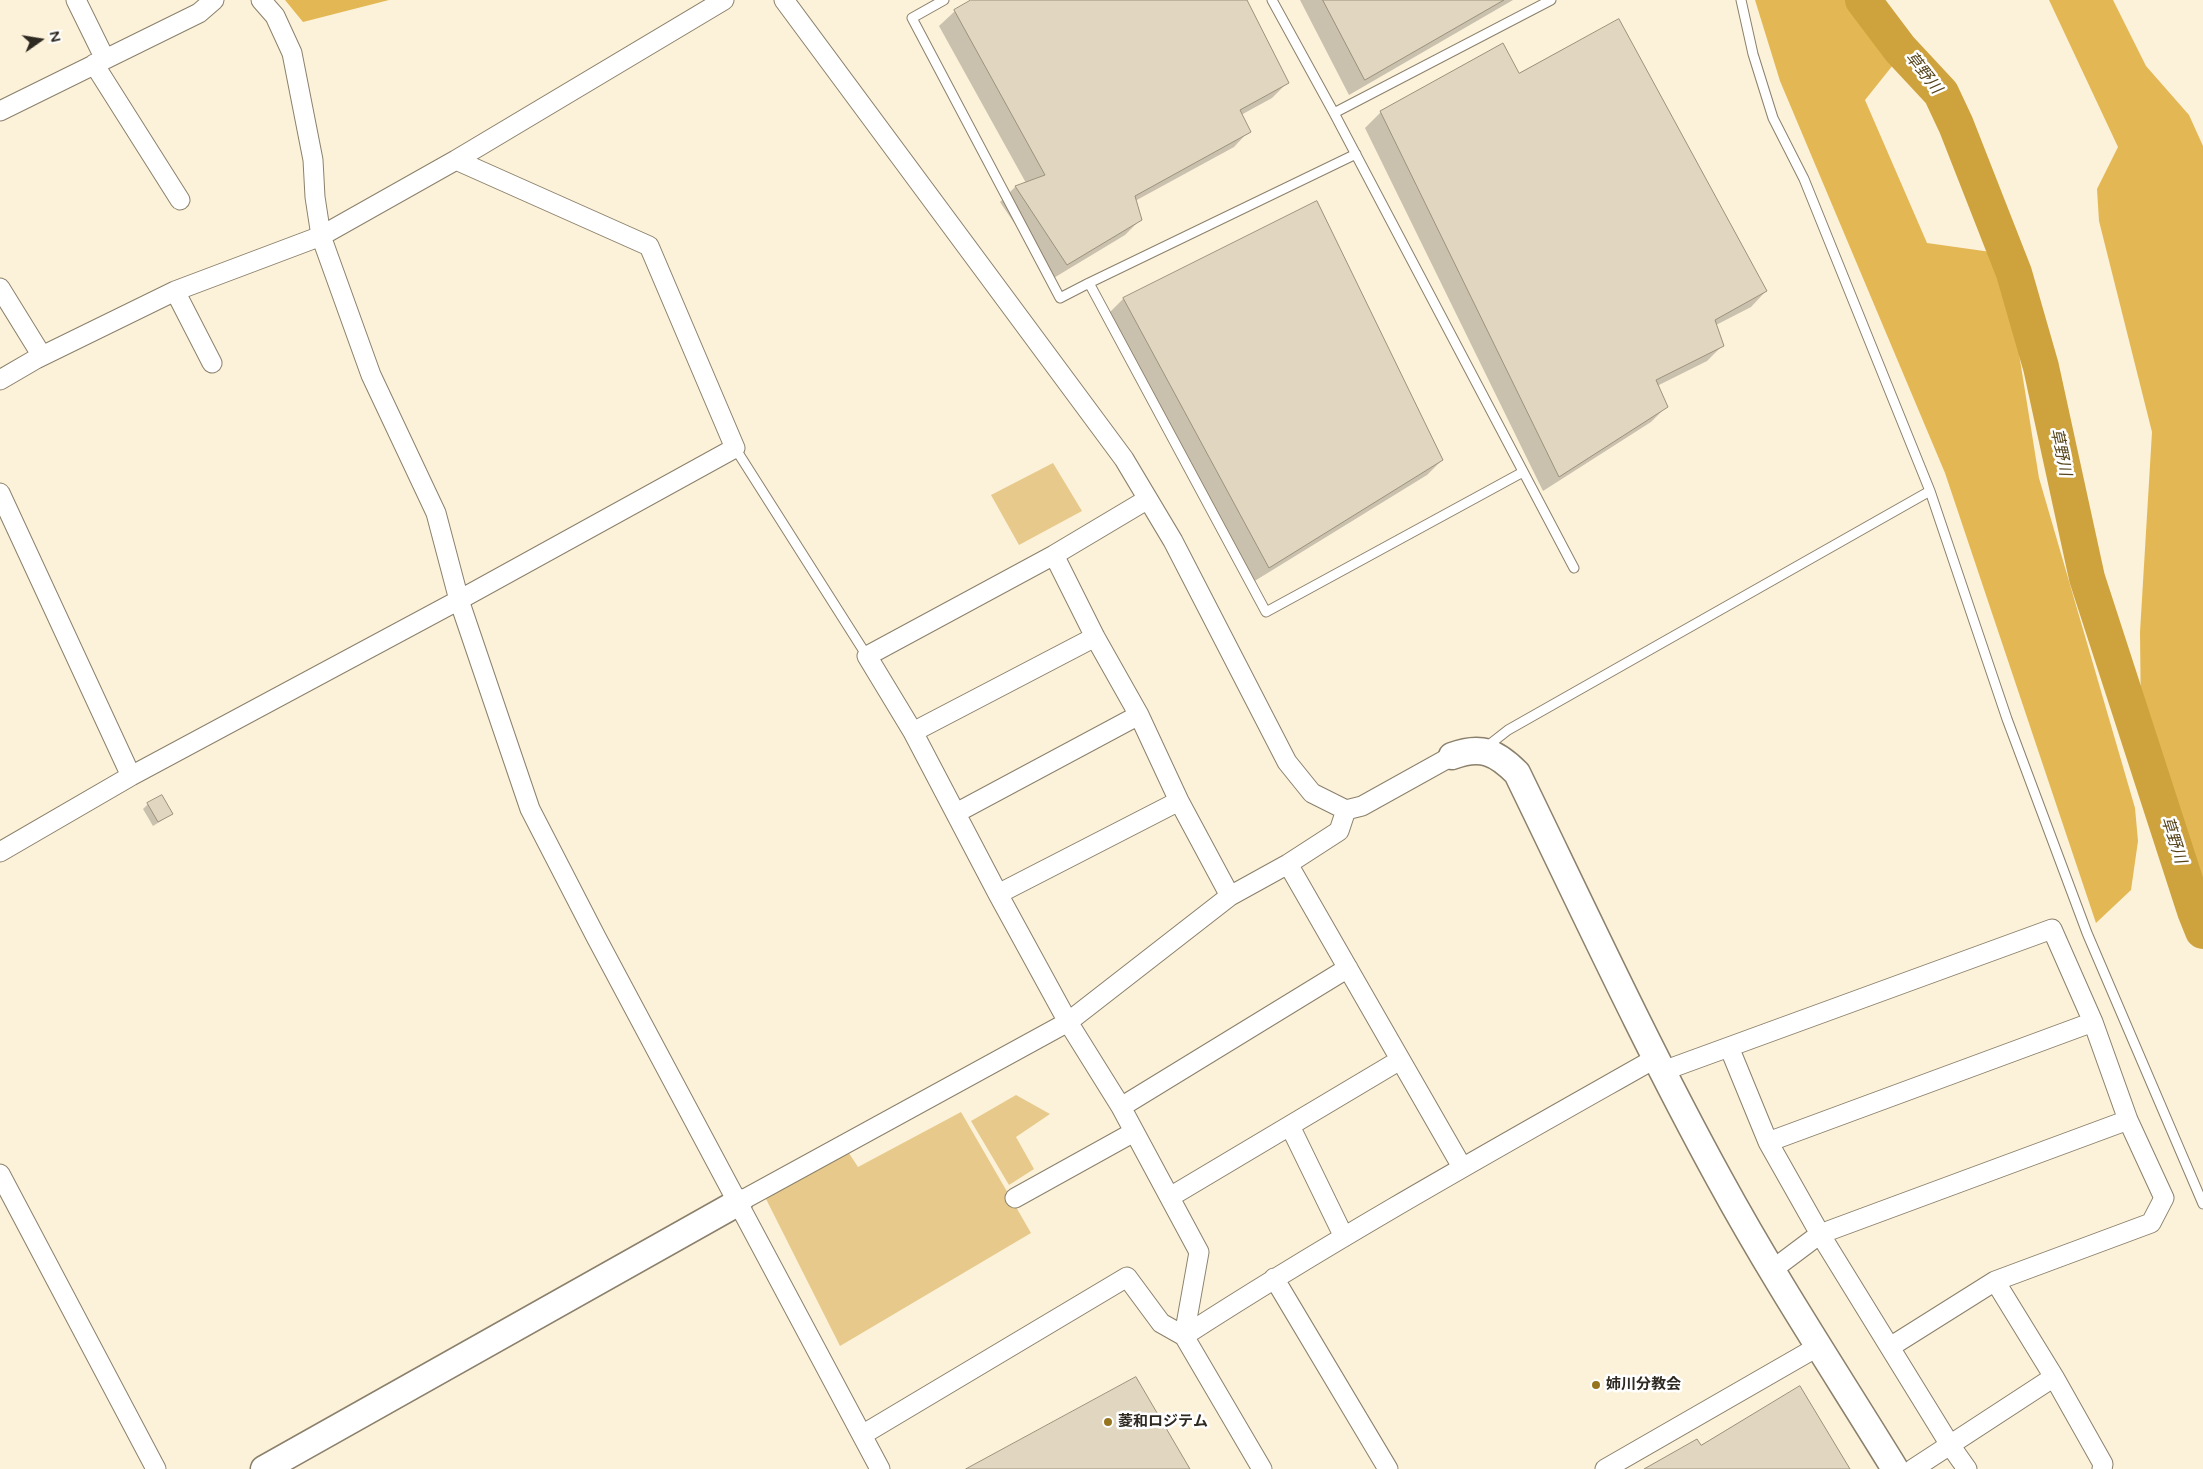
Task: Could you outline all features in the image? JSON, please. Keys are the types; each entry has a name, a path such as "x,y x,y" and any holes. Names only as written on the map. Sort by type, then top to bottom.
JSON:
{"street":[{"path":"76,0 100,62 180,200"},
{"path":"0,111 199,12 214,0"},
{"path":"261,0 275,16 292,53 313,160 315,196 321,236 371,375 436,513 459,600 530,809 596,937 880,1469"},
{"path":"0,380 42,356 175,292 321,236 456,160 724,0"},
{"path":"784,0 1124,459 1173,541 1287,762 1312,793 1346,810 1362,806 1452,756 1465,751 1483,750 1503,759 1517,773 1660,1065 1720,1180 1772,1270 1895,1469"},
{"path":"0,852 132,776 459,600 735,448 649,246 456,160"},
{"path":"0,288 42,356"},
{"path":"175,292 212,363"},
{"path":"0,492 132,776"},
{"path":"1148,499 1054,554 867,656 913,732 1068,1022 1121,1107 1199,1252 1184,1336"},
{"path":"1054,554 1095,637 1139,715 1179,801 1230,896"},
{"path":"913,732 1095,637"},
{"path":"956,813 1139,715"},
{"path":"998,894 1179,801"},
{"path":"264,1469 739,1202 1068,1022 1230,896 1288,864 1339,831 1346,810"},
{"path":"1288,864 1462,1167"},
{"path":"1184,1336 1274,1278 1462,1167 1660,1065 1729,1047 2052,929 2093,1022 2128,1120 2164,1198 2151,1223 1994,1281 1890,1347"},
{"path":"1121,1107 1348,968"},
{"path":"1768,1142 2093,1022"},
{"path":"1729,1047 1768,1142 1820,1234 1950,1445 1967,1469"},
{"path":"1170,1197 1400,1060"},
{"path":"1772,1270 1820,1234 2128,1120"},
{"path":"1290,1126 1344,1237"},
{"path":"1015,1198 1134,1132"},
{"path":"0,1174 156,1469"},
{"path":"862,1435 1127,1277 1161,1323 1184,1336 1262,1469"},
{"path":"1274,1278 1388,1469"},
{"path":"1994,1281 2054,1376 2103,1464 2102,1469"},
{"path":"1605,1469 1819,1346"},
{"path":"1913,1469 2054,1376"}],"lane":[{"path":"944,0 912,18 1060,298 1356,154"},
{"path":"1272,0 1356,154 1574,568"},
{"path":"1334,113 1550,0"},
{"path":"1741,0 1753,54 1773,118 1804,179 1930,491 2006,719 2087,933 2203,1204"},
{"path":"1089,283 1266,612 1523,472"},
{"path":"735,448 867,656"},
{"path":"1483,750 1508,730 1930,491"}],"shaded area":[{"path":"285,0 389,0 303,22"},
{"path":"1755,0 1875,0 1897,60 1865,100 1927,243 1991,252 2007,279 2039,478 2135,808 2138,841 2131,890 2096,923 1945,473 1780,81"},
{"path":"2049,0 2113,0 2146,66 2189,115 2203,146 2203,882 2141,722 2140,632 2152,432 2099,221 2097,189 2118,147"},
{"path":"1053,463 1082,511 1019,545 991,495"},
{"path":"1016,1095 1050,1114 1016,1137 1034,1169 1009,1185 971,1121"},
{"path":"961,1112 1031,1233 840,1346 765,1197 843,1144 858,1167"}],"building":[{"path":"971,0 1247,0 1289,83 1240,110 1251,132 1135,196 1142,220 1067,265 1015,186 1045,175 954,10"},
{"path":"1323,0 1504,0 1365,80"},
{"path":"1619,19 1767,291 1715,320 1724,346 1656,380 1668,407 1559,477 1380,111 1503,43 1519,73"},
{"path":"1317,201 1443,460 1269,568 1123,298"},
{"path":"162,795 173,814 158,822 147,803"},
{"name":"菱和ロジテム","path":"1136,1377 1190,1469 966,1469"},
{"path":"1800,1386 1850,1469 1644,1469 1697,1439 1701,1445"}],"waterway":[{"name":"草野川","path":"1863,0 1900,49 1941,93 1956,125 2014,273 2041,367 2087,578 2203,931"}],"place":[{"name":"姉川分教会","path":"1596,1385"},
{"name":"菱和ロジテム","path":"1108,1422"}]}
